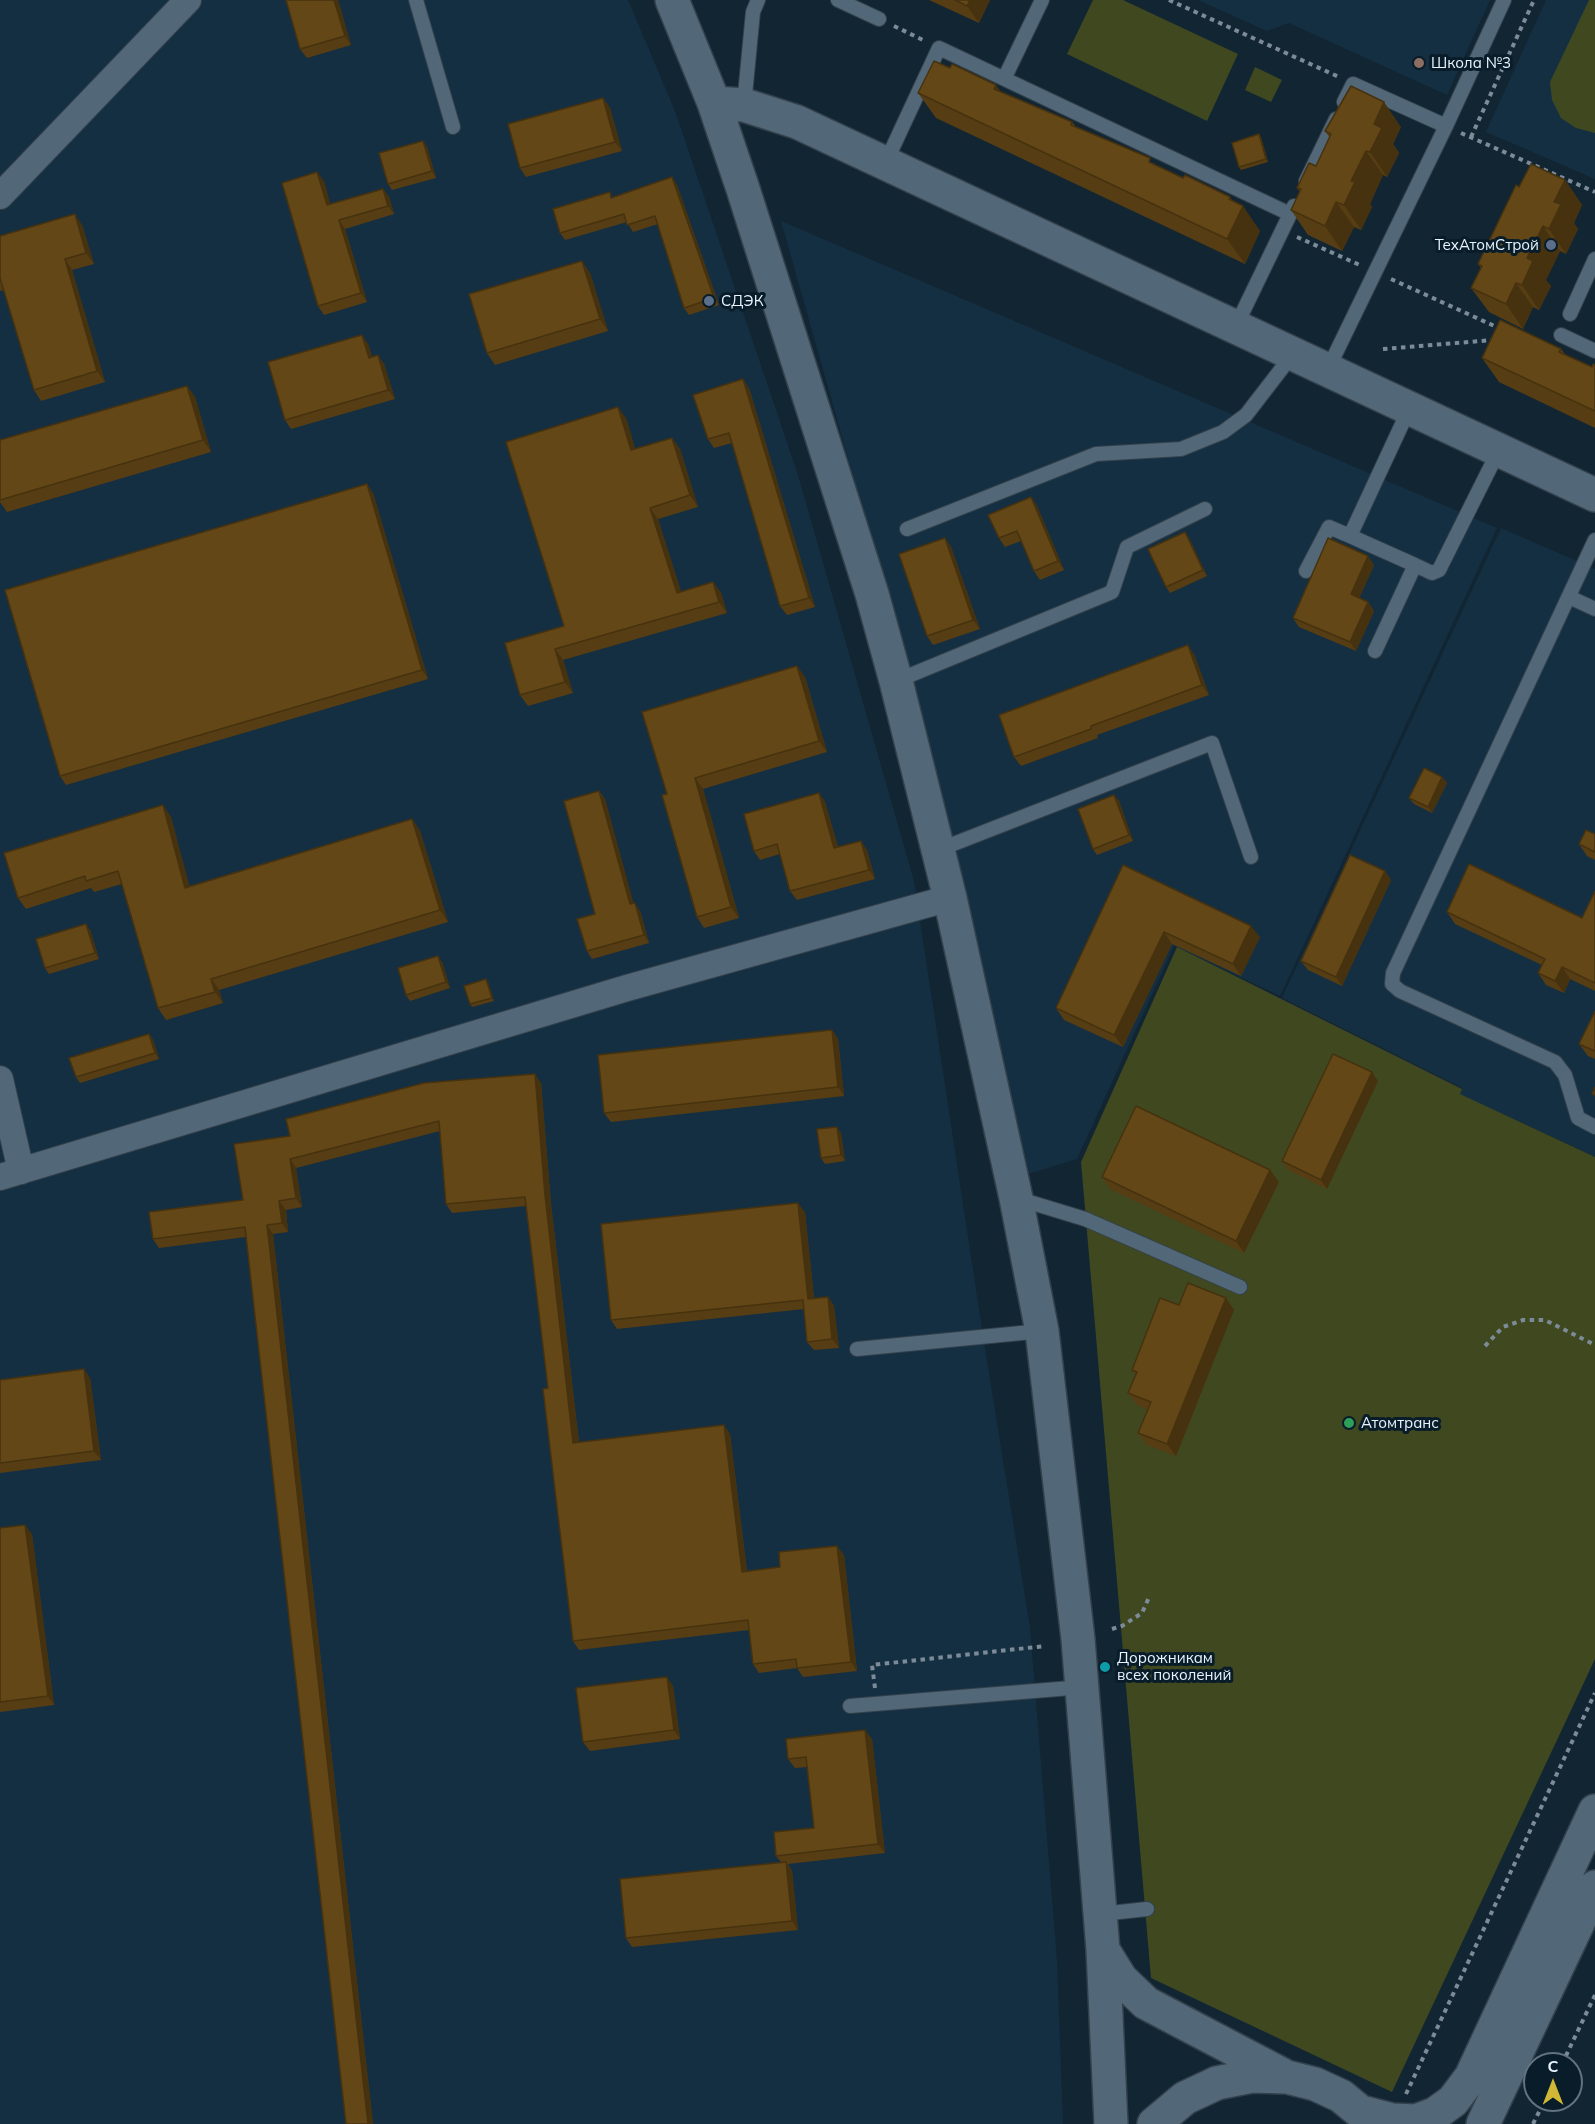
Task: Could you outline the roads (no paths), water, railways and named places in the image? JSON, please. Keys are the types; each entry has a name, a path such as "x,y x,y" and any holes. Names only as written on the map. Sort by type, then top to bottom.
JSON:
{"street":[{"path":"0,196 188,0"},
{"path":"672,0 729,104 872,594 950,898 1016,1198 1042,1331 1083,1687 1101,1914 1111,2124"},
{"path":"729,104 797,122 884,165 1294,352 1595,495"},
{"path":"0,1079 10,1174 627,988 950,898"},
{"path":"1103,1950 1121,1979 1146,2003 1287,2077 1332,2092 1377,2119 1416,2121 1435,2114 1453,2101 1471,2077 1595,1810"},
{"path":"1483,2124 1595,1887"},
{"path":"1154,2124 1185,2098 1218,2084 1252,2076 1287,2077"}],"lane":[{"path":"416,0 453,127"},
{"path":"838,0 879,19"},
{"path":"1005,77 1042,0"},
{"path":"1328,369 1446,126 1504,0"},
{"path":"729,104 753,4"},
{"path":"884,165 939,48 1005,77 1290,214"},
{"path":"1236,326 1353,84 1446,126"},
{"path":"1570,314 1595,259"},
{"path":"1562,335 1595,351"},
{"path":"907,529 1096,454 1181,449 1223,432 1246,415 1294,352"},
{"path":"1350,536 1410,407"},
{"path":"1306,571 1329,527 1432,573 1439,570 1500,450"},
{"path":"896,681 1112,592 1127,547 1205,509"},
{"path":"1595,540 1393,973 1392,984 1400,991 1555,1062 1565,1075 1578,1118 1595,1127"},
{"path":"1376,651 1416,565"},
{"path":"1569,597 1595,609"},
{"path":"938,850 1212,743 1251,857"},
{"path":"1016,1198 1085,1220 1240,1287"},
{"path":"858,1349 1042,1331"},
{"path":"850,1706 1083,1687"},
{"path":"1101,1914 1147,1910"}],"place":[{"name":"Школа №3","path":"1419,63"},
{"name":"ТехАтомСтрой","path":"1551,245"},
{"name":"СДЭК","path":"709,301"},
{"name":"Атомтранс","path":"1349,1423"},
{"name":"Дорожникам всех поколений","path":"1105,1667"}]}
